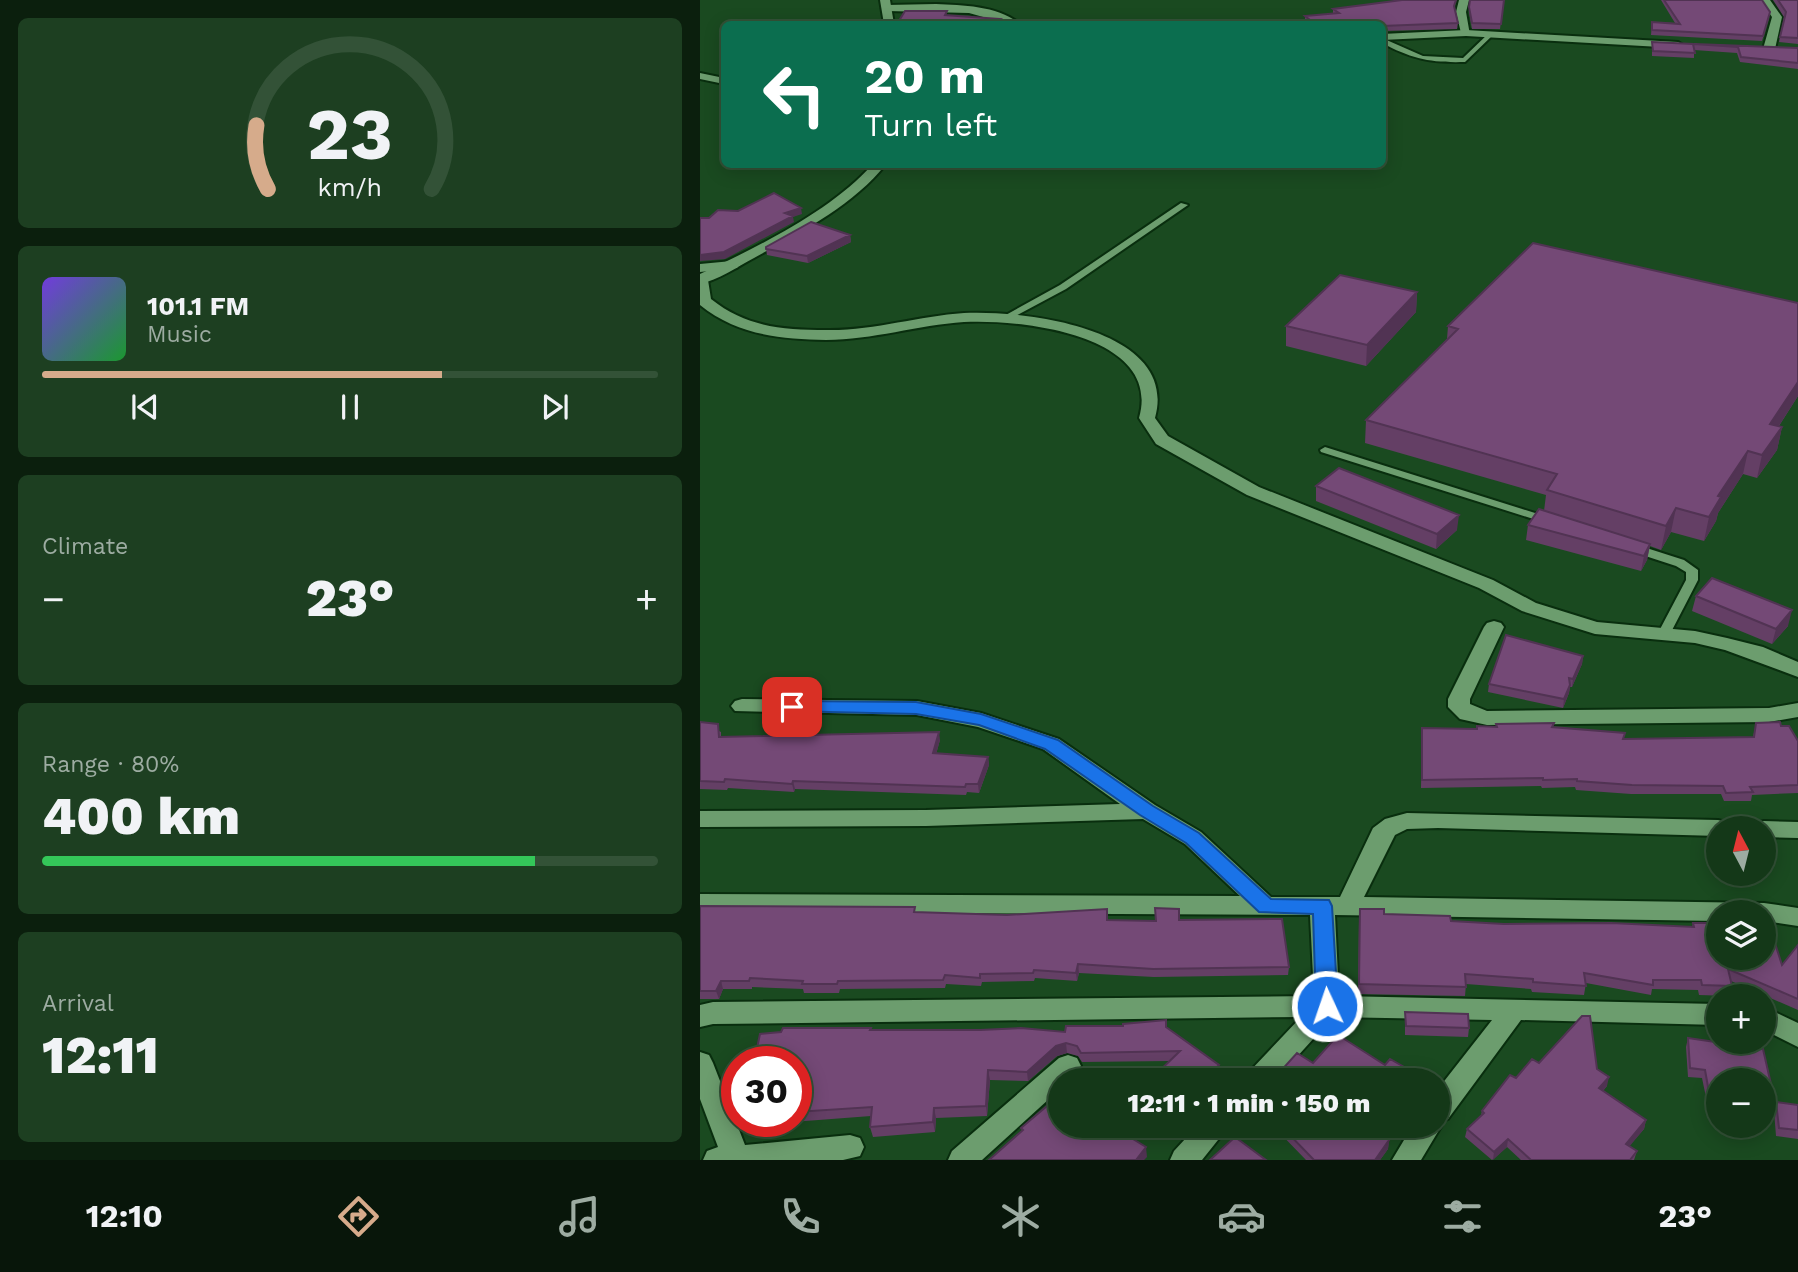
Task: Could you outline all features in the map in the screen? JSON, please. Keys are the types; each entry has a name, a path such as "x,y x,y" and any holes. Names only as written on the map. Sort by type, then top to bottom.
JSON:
{"street":[{"path":"1464,0 1461,12 1466,33"},
{"path":"1765,0 1777,17 1769,49"},
{"path":"886,4 975,11 1009,21"},
{"path":"1386,39 1466,33 1697,46"},
{"path":"700,76 721,80"},
{"path":"876,168 831,204 732,265 700,280 704,301 726,318 756,327 788,332 863,334 962,317 1009,316 1096,337 1122,350 1146,377 1153,401 1147,418 1162,440 1253,491 1486,584 1529,607 1562,619 1595,628 1664,633 1737,646 1798,670"},
{"path":"700,268 732,265"},
{"path":"1494,626 1459,699 1459,707 1468,714 1487,718 1769,715 1798,710"},
{"path":"741,706 916,708 981,720 1051,744 1147,811 1193,838 1266,906"},
{"path":"700,819 926,818 1147,811"},
{"path":"1270,1068 1327,1006 1335,906 1385,828 1438,820 1706,828"},
{"path":"1776,829 1798,830"},
{"path":"700,903 1335,906 1706,911"},
{"path":"1776,914 1798,917"},
{"path":"700,1016 713,1013 797,1011 1327,1006 1706,1014"},
{"path":"1450,1095 1515,1009"},
{"path":"1776,1025 1798,1037"},
{"path":"700,1063 730,1160 850,1147"},
{"path":"962,1160 1068,1066"},
{"path":"1184,1160 1204,1138"},
{"path":"1406,1160 1420,1138"}],"lane":[{"path":"1386,41 1416,59 1465,60 1491,34"},
{"path":"1009,316 1062,287 1184,205"},
{"path":"1325,450 1562,525"},
{"path":"1628,546 1680,563 1692,570 1692,580 1664,633"}],"building":[{"path":"1402,0 1456,0 1454,6 1458,23 1386,26 1386,21 1311,21 1305,16 1339,13 1333,9"},
{"path":"1470,0 1504,0 1501,24 1472,23"},
{"path":"1664,0 1762,0 1770,12 1763,36 1652,30 1652,22 1680,24"},
{"path":"1778,0 1798,0 1798,38 1780,37 1786,12"},
{"path":"905,11 947,11 945,15 1000,19 997,21 899,21"},
{"path":"1652,42 1693,44 1695,53 1653,51"},
{"path":"1694,44 1798,48 1798,63 1741,57 1738,47"},
{"path":"774,193 801,208 785,213 793,216 724,252 700,255 700,218 709,218 718,210 738,211"},
{"path":"811,222 850,235 807,256 766,249 766,247"},
{"path":"1533,243 1798,303 1798,382 1770,424 1782,427 1762,455 1748,451 1718,496 1721,497 1709,517 1676,508 1666,526 1547,490 1557,474 1366,420 1458,329 1448,326"},
{"path":"1340,275 1417,292 1367,345 1286,326"},
{"path":"1339,468 1459,515 1437,534 1316,486"},
{"path":"1539,509 1650,544 1644,556 1528,525"},
{"path":"1712,578 1792,610 1776,629 1696,596"},
{"path":"1506,635 1583,656 1573,679 1569,678 1570,685 1564,699 1489,684"},
{"path":"700,722 718,724 719,737 939,732 933,753 988,757 978,784 966,784 965,787 793,781 792,784 725,779 724,782 700,781"},
{"path":"1780,722 1781,726 1789,726 1798,741 1798,785 1750,787 1753,792 1726,793 1723,786 1632,785 1577,779 1422,780 1422,728 1477,729 1477,726 1497,727 1496,724 1554,723 1552,727 1625,733 1623,739 1754,737 1756,723"},
{"path":"700,906 915,907 914,912 1007,915 1107,909 1107,920 1156,921 1155,908 1179,909 1179,920 1282,919 1289,967 1153,969 1078,964 1076,973 1034,970 1033,973 980,974 980,978 945,975 943,980 802,984 803,981 750,978 749,981 721,981 716,991 700,991"},
{"path":"1360,909 1384,909 1384,914 1450,916 1451,921 1504,924 1611,923 1694,927 1693,923 1706,923 1706,970 1728,970 1732,984 1702,985 1701,980 1653,980 1653,985 1584,973 1586,986 1465,974 1466,987 1359,984"},
{"path":"1798,945 1798,999 1776,990 1776,984 1763,984 1730,970 1776,970 1776,947 1782,965"},
{"path":"1405,1012 1468,1014 1469,1028 1406,1026"},
{"path":"1582,1016 1590,1016 1597,1069 1609,1077 1599,1088 1646,1120 1626,1144 1637,1151 1630,1160 1531,1160 1508,1139 1494,1152 1467,1129 1484,1113 1482,1111 1510,1075 1516,1078 1532,1059 1539,1063"},
{"path":"1166,1020 1166,1027 1219,1065 1216,1068 1162,1068 1180,1051 1081,1053 1077,1046 1066,1043 1056,1046 1027,1072 988,1070 986,1106 934,1108 933,1122 870,1127 872,1107 812,1111 812,1046 757,1046 760,1034 781,1032 783,1028 1021,1028 1065,1032 1066,1026"},
{"path":"1338,1035 1385,1065 1390,1059 1406,1068 1283,1068 1297,1053 1313,1063"},
{"path":"1688,1038 1706,1041 1706,1054 1764,1054 1767,1068 1706,1068 1706,1076 1705,1070 1690,1068"},
{"path":"1776,1102 1798,1105 1798,1130 1779,1128"},
{"path":"1048,1105 1048,1138 1131,1138 1146,1147 1136,1160 989,1160 1023,1130 1021,1128"},
{"path":"1236,1138 1266,1160 1210,1160"},
{"path":"1293,1138 1389,1140 1375,1160 1314,1160"}],"route":[{"path":"792,707 916,708 981,720 1051,744 1147,811 1193,838 1266,906 1322,906 1327,1006"}]}
